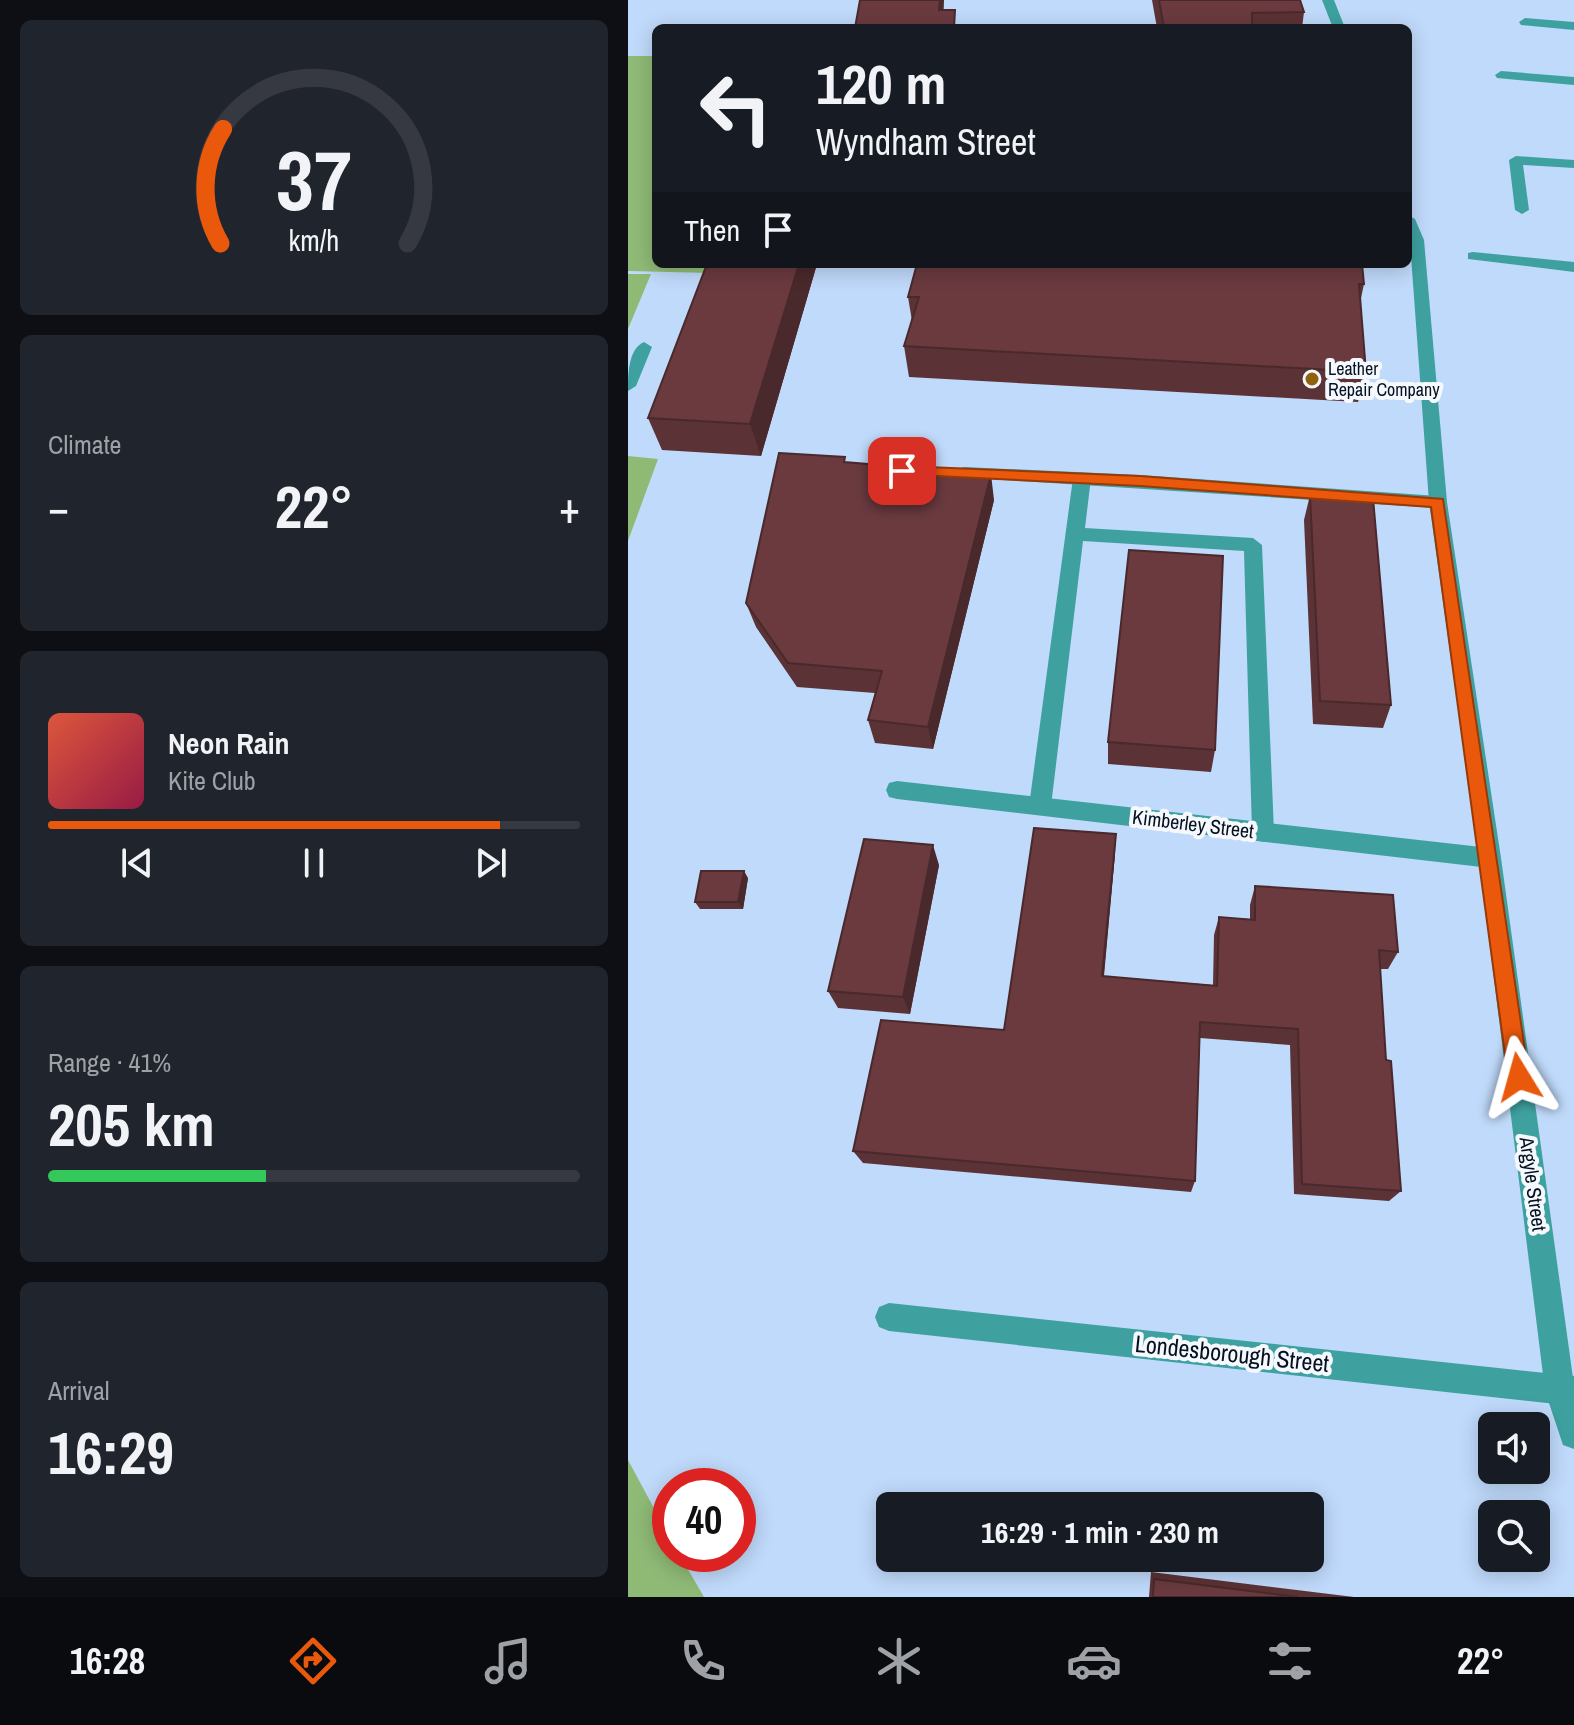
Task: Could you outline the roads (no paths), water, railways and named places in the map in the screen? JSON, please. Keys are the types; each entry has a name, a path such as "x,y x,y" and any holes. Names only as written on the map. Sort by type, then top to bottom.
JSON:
{"street":[{"path":"1328,0 1337,24"},
{"path":"1525,22 1574,26"},
{"path":"1501,75 1574,81"},
{"path":"1522,210 1516,160 1574,164"},
{"name":"Argyle Street","path":"1412,240 1438,502 1574,1434"},
{"path":"1473,256 1574,267"},
{"path":"628,386 644,347"},
{"path":"947,472 1438,502"},
{"path":"1040,806 1082,478"},
{"path":"1075,534 1253,545 1263,832"},
{"name":"Kimberley Street","path":"897,790 1490,858"},
{"name":"Londesborough Street","path":"889,1317 1567,1391"}],"place":[{"name":"Leather Repair Company","path":"1312,379"}]}
